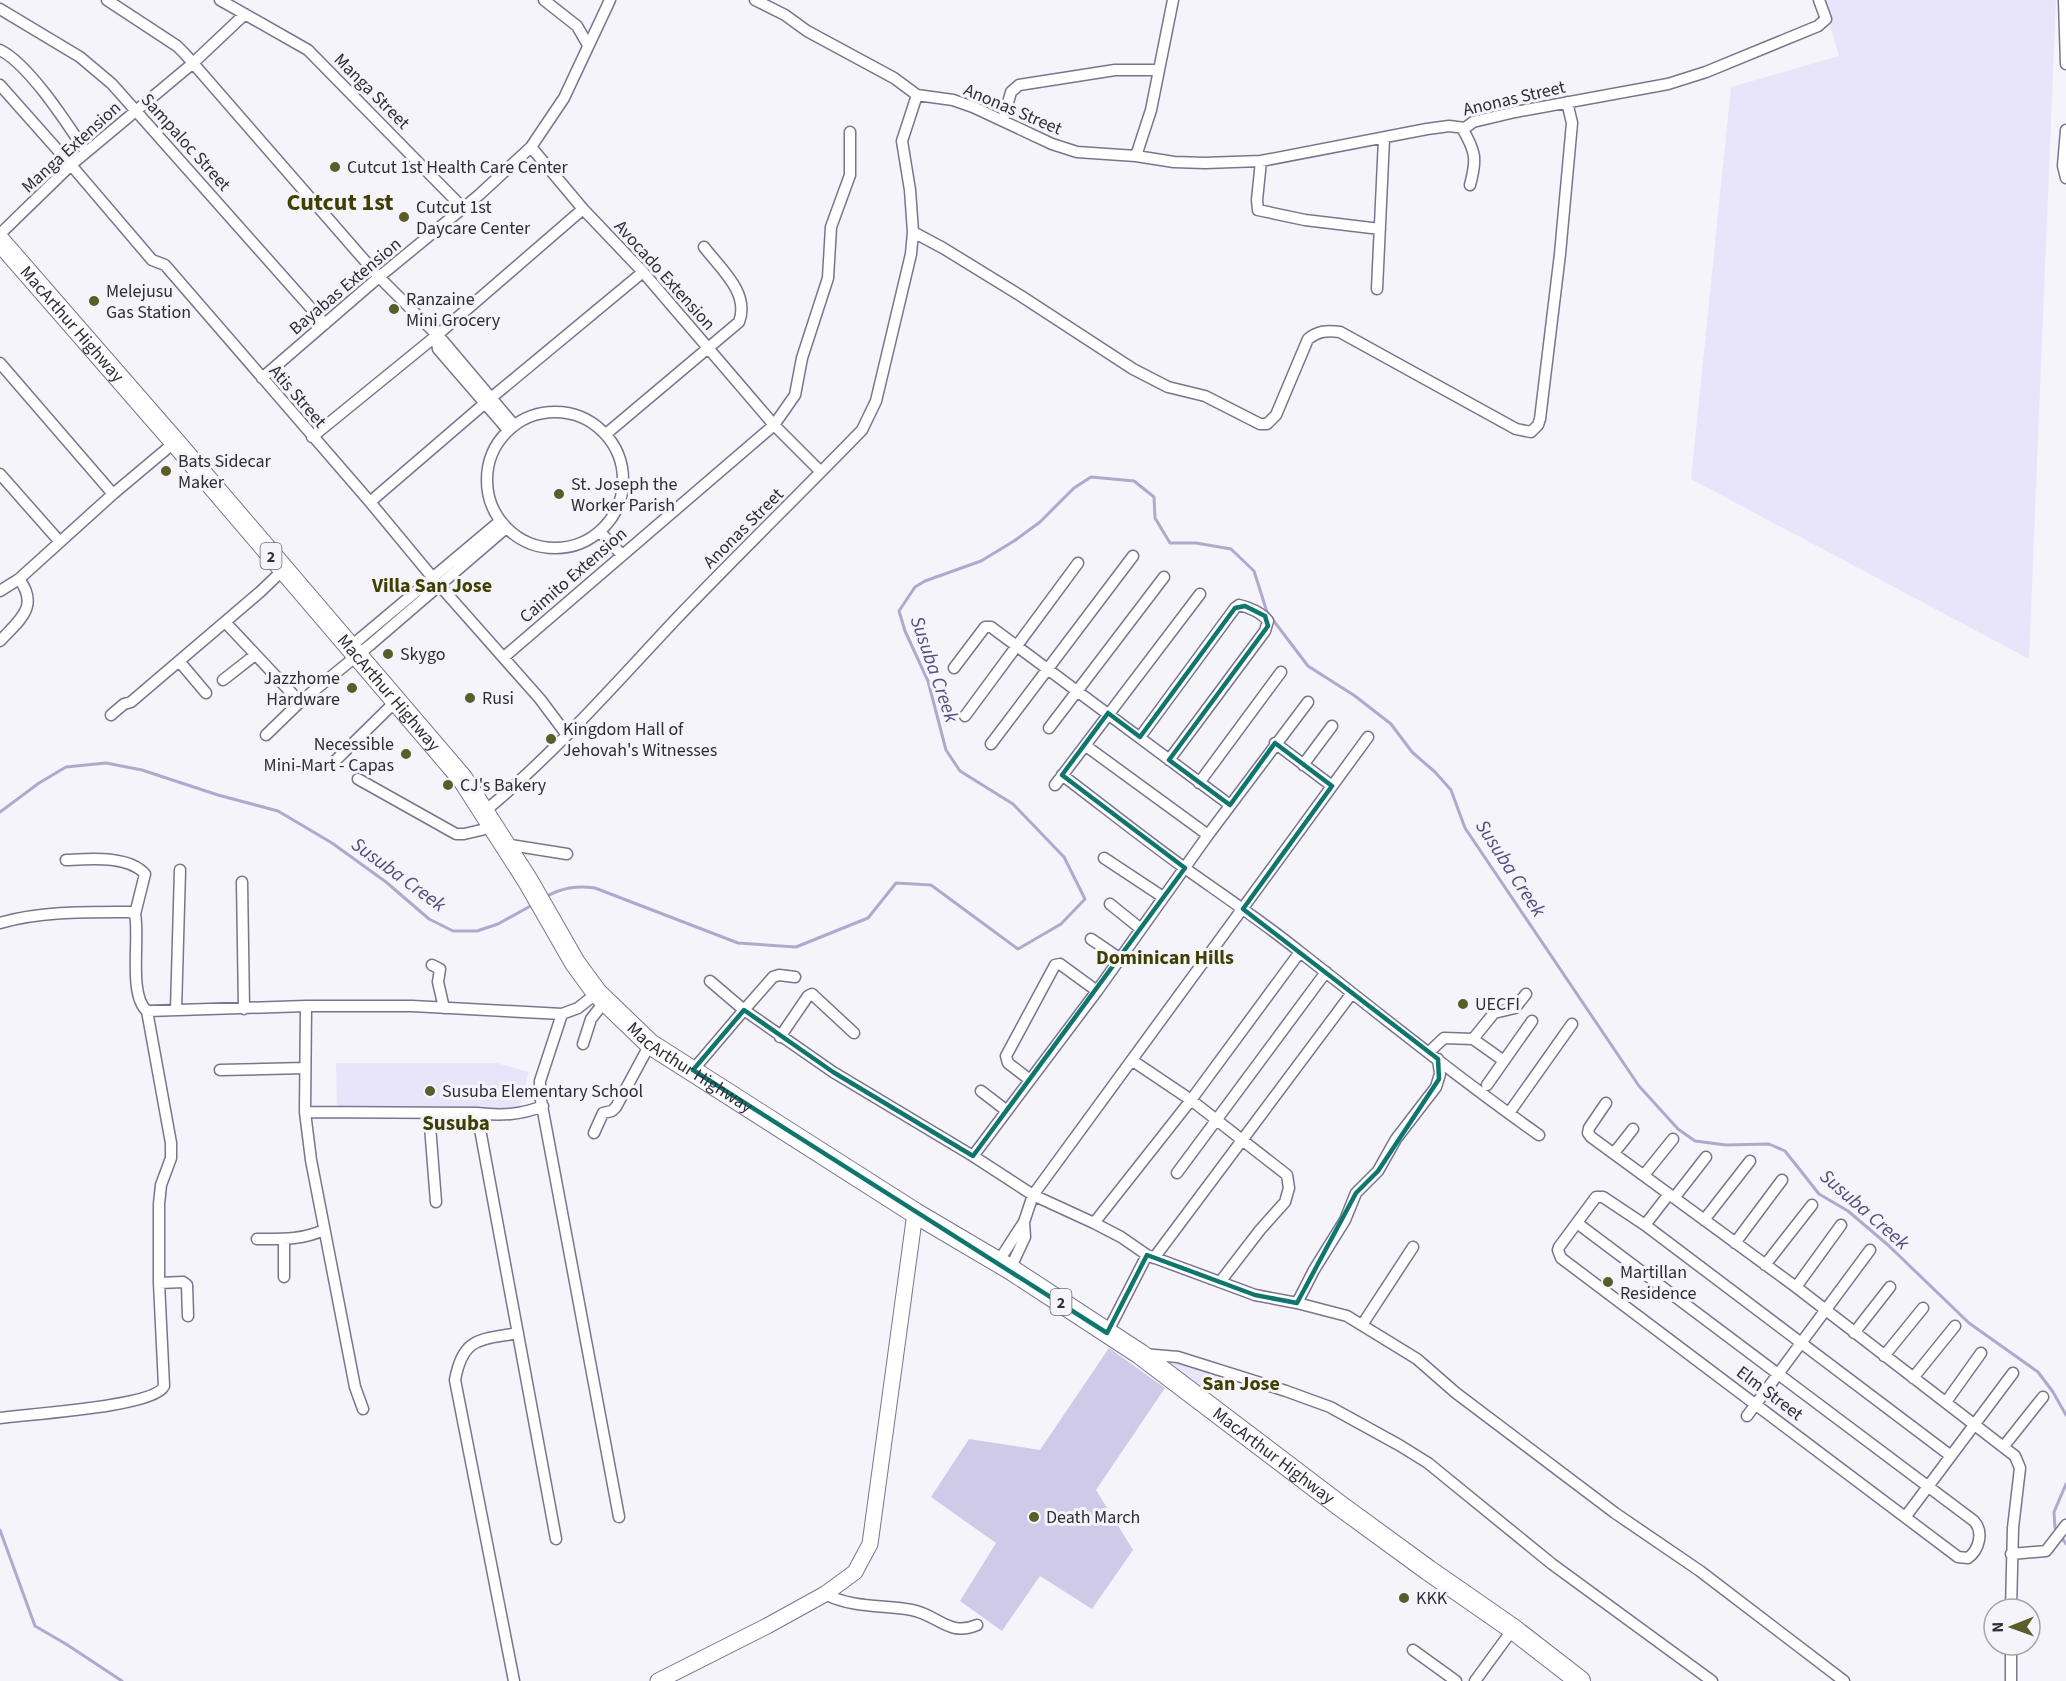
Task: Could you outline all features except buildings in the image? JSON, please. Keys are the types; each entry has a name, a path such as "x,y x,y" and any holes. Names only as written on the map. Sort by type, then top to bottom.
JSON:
{"highway":[{"name":"MacArthur Highway","path":"0,241 462,778 528,881 575,963 601,997 650,1044 774,1125 915,1213 1004,1265 1140,1354 1339,1505 1513,1629 1580,1681"}],"street":[{"path":"106,0 177,46 379,277 436,336 438,349 488,400 511,428"},
{"name":"Manga Street","path":"220,0 308,50 463,208"},
{"path":"544,0 578,26 595,31"},
{"name":"Bayabas Extension","path":"262,378 463,208 531,147 564,98 610,0"},
{"path":"755,0 894,78 917,95"},
{"path":"1136,156 1151,110 1173,0"},
{"name":"Anonas Street","path":"494,827 514,786 567,735 693,602 862,430 876,401 911,254 913,232 910,190 902,141 917,95 953,100 1052,144 1077,152 1205,164 1261,161 1449,126 1462,128 1477,121 1668,84 1706,72 1818,26 1826,19 1819,0"},
{"path":"2064,0 2066,64"},
{"name":"Sampaloc Street","path":"0,9 80,57 112,84 325,324"},
{"name":"Manga Extension","path":"0,234 71,165 192,64 245,14"},
{"path":"578,26 588,45"},
{"path":"0,50 32,78 86,152"},
{"path":"1003,121 1011,92 1019,85 1115,70 1159,70"},
{"name":"Atis Street","path":"0,85 152,260 165,265 504,657 567,735"},
{"path":"913,232 1001,284 1133,369 1168,387 1205,396 1260,424 1267,424 1276,415 1308,339 1316,333 1332,330 1340,332 1516,429 1531,432 1540,419 1560,254 1572,123 1567,102"},
{"path":"1462,128 1476,163 1470,185"},
{"path":"2066,130 2063,166 2066,178"},
{"name":"Caimito Extension","path":"504,657 774,425 795,395 802,358 828,278 831,227 850,175 850,132"},
{"path":"1377,289 1384,139"},
{"name":"Avocado Extension","path":"531,147 583,209 643,272 774,425 821,472"},
{"path":"1261,161 1258,210 1305,220 1380,230"},
{"path":"312,437 436,336 583,209"},
{"path":"606,434 739,322 742,304 739,292 704,247"},
{"path":"370,502 488,400 643,272"},
{"path":"0,363 113,494"},
{"path":"552,411 572,413 590,421 606,434 618,452 623,473 622,495 614,515 600,532 581,543 560,549 539,547 519,538 503,524 492,507 487,487 488,466 495,447 511,428 532,415 552,411"},
{"path":"0,591 19,579 113,494 175,442"},
{"path":"0,474 60,542"},
{"path":"266,735 353,651 503,524"},
{"path":"600,532 622,555"},
{"path":"991,744 1133,556"},
{"path":"966,716 1078,563"},
{"path":"111,715 124,704 131,702 283,570"},
{"path":"1049,728 1164,577"},
{"path":"0,641 25,613 28,606 28,599 19,579"},
{"path":"1055,785 1086,746 1108,712 1200,594"},
{"path":"1140,737 1235,608 1239,605 1245,606 1265,616 1268,621 1265,631 1169,760"},
{"path":"225,622 300,702"},
{"path":"954,668 986,627 991,627 1230,805"},
{"path":"223,680 255,655"},
{"path":"179,661 206,693"},
{"path":"1199,783 1281,672"},
{"path":"336,760 397,700"},
{"path":"973,1156 1097,991 1275,743 1308,702"},
{"path":"1303,765 1332,726"},
{"path":"1004,1265 1025,1237 1024,1222 1033,1195 1368,737"},
{"path":"1275,743 1332,786"},
{"path":"1086,746 1208,835"},
{"path":"1062,775 1300,952 1405,1036 1539,1135"},
{"path":"358,780 456,834 494,827 567,854"},
{"path":"0,1418 120,1405 162,1390 165,1372 159,1283 161,1185 171,1158 171,1143 147,1011 141,1006 137,986 135,914 145,874 139,868 103,858 66,860"},
{"path":"1104,858 1163,897"},
{"path":"176,1010 180,870"},
{"path":"242,882 244,1009"},
{"path":"1110,904 1141,929"},
{"path":"0,923 55,915 130,912 135,914"},
{"path":"1091,939 1119,958"},
{"path":"1095,1223 1191,1100 1300,952"},
{"path":"1030,1080 1008,1063 1005,1056 1055,965 1060,964 1097,991"},
{"path":"432,965 440,969 438,982 444,1008"},
{"path":"1177,1173 1326,972"},
{"path":"693,1070 773,977 778,975 795,977"},
{"path":"710,981 780,1037 834,1072 1033,1195 1095,1223 1150,1257 1255,1295 1297,1303 1347,1317 1362,1325 1417,1359 1456,1393 1615,1513 1700,1571 1844,1681"},
{"path":"1107,1333 1150,1257 1243,1141 1352,993"},
{"path":"780,1037 808,996 813,994 855,1033"},
{"path":"1473,1039 1494,1013 1515,1008 1526,994"},
{"path":"147,1011 306,1006 444,1008 562,1014 601,997"},
{"path":"583,1044 601,997"},
{"path":"306,1006 304,1112 324,1230 355,1387 363,1409"},
{"path":"562,1014 540,1082 620,1517"},
{"path":"1487,1085 1532,1021"},
{"path":"1509,1113 1572,1024"},
{"path":"1433,1056 1444,1038 1473,1039 1504,1061"},
{"path":"594,1133 603,1113 612,1111 616,1107 650,1044"},
{"path":"1297,1303 1314,1270 1346,1220 1356,1193 1378,1171 1396,1139 1436,1087 1440,1074 1433,1056"},
{"path":"1133,1061 1191,1100 1284,1172 1288,1180 1288,1196 1220,1282"},
{"path":"220,1070 305,1068"},
{"path":"981,1091 1007,1111"},
{"path":"1606,1102 1588,1128 1588,1133 1796,1287 2015,1456 2020,1468 2011,1554 2011,1597"},
{"path":"304,1112 515,1115 543,1106"},
{"path":"429,1113 436,1202"},
{"path":"477,1113 556,1539"},
{"path":"1614,1154 1633,1129"},
{"path":"1644,1175 1673,1139"},
{"path":"1645,1225 1706,1157"},
{"path":"1704,1220 1750,1161"},
{"path":"1735,1243 1782,1180"},
{"path":"1928,1486 1577,1223 1596,1197 1599,1196 1645,1225 1951,1456"},
{"path":"1765,1265 1812,1205"},
{"path":"658,1681 825,1594 855,1572 870,1544 915,1213"},
{"name":"Elm Street","path":"1577,1223 1559,1247 1561,1258 1757,1403 1958,1557 1968,1558 1977,1548 1978,1525 1928,1486"},
{"path":"1796,1287 1841,1225"},
{"path":"257,1239 310,1236 324,1230"},
{"path":"284,1239 284,1277"},
{"path":"1362,1325 1413,1247"},
{"path":"1747,1416 1870,1250"},
{"path":"159,1283 183,1282 187,1285 188,1316"},
{"path":"1854,1333 1890,1287"},
{"path":"1884,1356 1923,1308"},
{"path":"1913,1378 1955,1326"},
{"path":"514,1681 455,1380 470,1345 476,1340 518,1333"},
{"path":"1946,1402 1981,1353"},
{"path":"1140,1354 1178,1357 1286,1391 1330,1407 1399,1445 1428,1463 1552,1564 1712,1681"},
{"path":"1906,1516 2013,1373"},
{"path":"2004,1446 2043,1397"},
{"path":"2011,1554 2046,1551 2066,1525"},
{"path":"825,1594 839,1601 920,1612 952,1629 966,1630 977,1625"},
{"path":"1475,1681 1513,1629"},
{"path":"1413,1650 1456,1681"},
{"path":"2011,1657 2011,1681"}],"highlighted area":[{"path":"1245,606 1265,616 1268,626 1169,760 1230,805 1275,743 1332,786 1243,909 1438,1059 1439,1079 1378,1171 1356,1193 1297,1303 1255,1295 1147,1255 1107,1333 693,1070 744,1010 833,1072 973,1156 1185,868 1062,775 1108,713 1140,737 1235,608"}],"shaded area":[{"path":"1822,0 2056,0 2029,659 1691,479 1731,87 1839,56"},
{"name":"Susuba Elementary School","path":"336,1063 497,1063 529,1072 518,1112 337,1110"},
{"path":"1109,1348 1165,1388 1096,1490 1133,1550 1092,1609 1040,1576 1002,1631 960,1601 996,1543 931,1497 969,1439 1040,1450"},
{"path":"1173,1357 1220,1372 1206,1392 1168,1363"}],"waterway":[{"name":"Susuba Creek","path":"545,897 569,888 595,888 738,943 796,947 868,918 896,883 931,885 1018,949 1061,924 1085,899 1064,857 1013,804 960,771 946,750 928,681 905,631 899,611 915,587 925,581 981,561 1014,541 1040,522 1074,488 1091,477 1134,481 1154,497 1155,518 1170,543 1196,543 1231,549 1254,571 1267,612 1308,666 1355,696 1391,724 1412,752 1451,790 1465,828 1639,1086 1678,1129 1695,1141 1726,1145 1769,1144 1785,1151 1819,1194 1848,1211 1888,1245 1969,1323 2038,1372 2066,1415"},
{"name":"Susuba Creek","path":"0,812 39,783 66,767 106,763 142,770 218,795 278,811 332,843 386,882 429,919 453,931 477,931 498,924 534,904"},
{"name":"Susuba Creek","path":"2055,1528 2054,1512 2066,1484"},
{"path":"0,1530 35,1626 122,1681"},
{"name":"Susuba Creek","path":"2062,1538 2066,1544"}],"place":[{"name":"Cutcut 1st Health Care Center","path":"335,167"},
{"name":"Cutcut 1st Daycare Center","path":"404,217"},
{"name":"Melejusu Gas Station","path":"94,301"},
{"name":"Ranzaine Mini Grocery","path":"394,309"},
{"name":"Bats Sidecar Maker","path":"166,471"},
{"name":"St. Joseph the Worker Parish","path":"559,494"},
{"name":"Skygo","path":"388,654"},
{"name":"Jazzhome Hardware","path":"352,688"},
{"name":"Rusi","path":"470,698"},
{"name":"Kingdom Hall of Jehovah's Witnesses","path":"551,739"},
{"name":"Necessible Mini-Mart - Capas","path":"406,754"},
{"name":"CJ's Bakery","path":"448,785"},
{"name":"UECFI","path":"1463,1004"},
{"name":"Susuba Elementary School","path":"430,1091"},
{"name":"Martillan Residence","path":"1608,1282"},
{"name":"Death March","path":"1034,1517"},
{"name":"KKK","path":"1404,1598"}],"district":[{"name":"Cutcut 1st","path":"340,202"},
{"name":"Villa San Jose","path":"432,585"},
{"name":"Dominican Hills","path":"1165,957"},
{"name":"Susuba","path":"456,1123"},
{"name":"San Jose","path":"1241,1383"}]}
